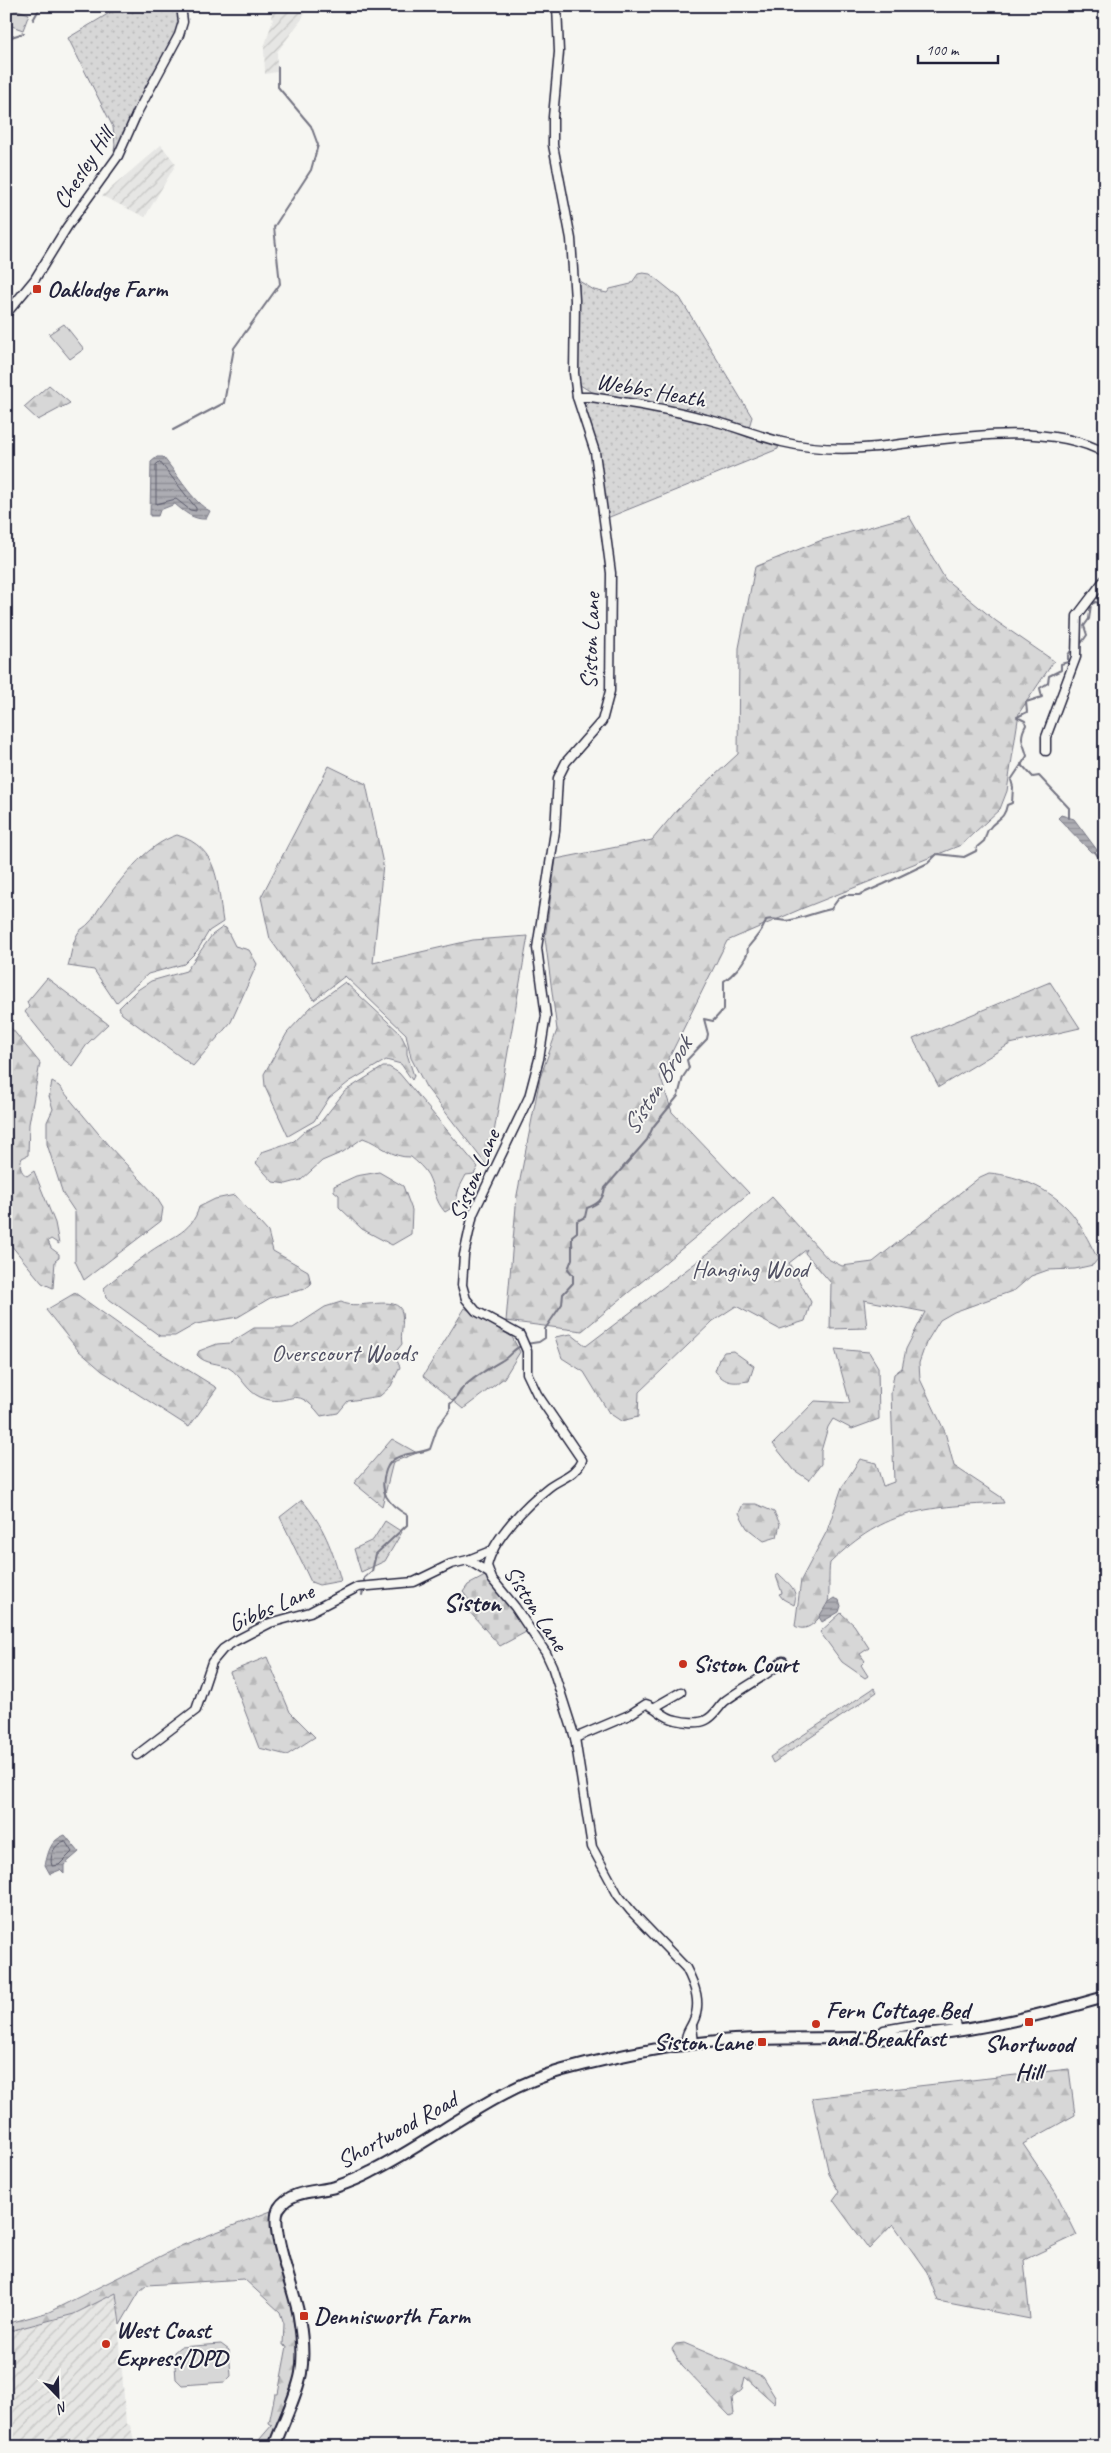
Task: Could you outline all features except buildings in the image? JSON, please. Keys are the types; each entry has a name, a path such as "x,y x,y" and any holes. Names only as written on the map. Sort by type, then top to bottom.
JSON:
{"main road":[{"path":"690,2044 742,2039 880,2038 958,2030 1002,2022 1105,1997"},
{"name":"Shortwood Road","path":"274,2447 300,2374 302,2338 299,2314 280,2248 277,2220 278,2209 287,2200 301,2193 333,2187 372,2172 455,2121 505,2093 532,2081 586,2064 690,2044"}],"street":[{"name":"Chesley Hill","path":"6,314 35,279 67,227 118,156 138,111 180,35 183,22 181,6"},
{"name":"Webbs Heath","path":"557,6 559,52 553,117 553,145 571,239 575,300 574,373 578,397 591,397 684,413 792,444 838,448 876,447 949,437 1030,435 1071,441 1105,453"},
{"name":"Siston Lane","path":"578,397 595,452 604,509 611,586 610,691 602,721 566,762 558,778 555,831 537,948 546,1016 539,1059 529,1097 473,1214 461,1273 463,1292 470,1305 497,1324 515,1331 525,1344 527,1373 537,1394 582,1460 579,1467 571,1474 552,1485 533,1500 493,1550 487,1566 489,1573 546,1653 575,1738 592,1847 627,1906 686,1968 692,1979 697,2000 697,2010 692,2026 685,2037 690,2044"},
{"path":"1046,751 1046,737 1076,657 1077,616 1105,579"},
{"name":"Gibbs Lane","path":"137,1755 196,1710 212,1662 235,1641 270,1623 310,1612 358,1587 414,1582 451,1564 468,1560 493,1550"},
{"path":"468,1560 489,1573"},
{"path":"575,1738 629,1715 646,1704 655,1707 661,1714 676,1720 705,1721 713,1716 723,1702 763,1678 783,1661"},
{"path":"655,1707 681,1692"}],"shaded area":[{"path":"273,6 307,6 302,19 277,52 277,72 265,74 264,48 273,19 271,18"},
{"path":"161,145 176,164 145,217 102,196"},
{"path":"116,2293 126,2424 130,2425 136,2447 6,2447 6,2332 74,2314"}],"green space":[{"path":"6,6 29,14 23,30 6,24"},
{"path":"121,6 179,6 181,28 117,153 114,151 113,127 68,38"},
{"path":"638,274 650,274 680,298 752,417 749,427 729,420 616,396 593,393 580,385 578,378 579,281 594,290 607,293 610,289 631,284"},
{"path":"64,324 84,349 70,359 49,334"},
{"path":"49,385 70,403 38,420 24,407"},
{"path":"592,400 692,418 779,445 778,449 607,518 600,457 585,406"},
{"path":"909,516 945,579 996,621 1054,661 1019,713 1007,791 1000,809 961,845 801,909 727,941 660,1076 672,1112 749,1193 582,1331 506,1321 517,1195 540,1078 557,1030 545,938 556,859 652,840 677,810 738,754 739,648 755,567 822,540"},
{"path":"329,766 366,784 383,864 373,963 473,940 528,936 488,1167 426,1087 411,1058 406,1034 345,976 314,1000 270,939 261,897"},
{"path":"177,835 191,841 209,858 217,881 223,922 209,931 197,951 184,964 148,974 116,1003 94,970 68,966 74,941 79,932 91,921 107,897 134,865 154,847"},
{"path":"223,927 226,928 235,946 249,950 257,964 231,1022 193,1066 122,1014 119,1008 136,991 151,981 186,971 212,935"},
{"path":"47,978 108,1024 88,1043 72,1066 62,1058 25,1012 29,1007 27,1002"},
{"path":"345,982 400,1033 407,1047 407,1054 414,1076 412,1080 401,1064 386,1060 349,1082 329,1098 314,1121 288,1136 265,1086 264,1074 287,1033 311,1007"},
{"path":"1050,982 1080,1028 1010,1044 939,1087 913,1039"},
{"path":"6,1025 12,1029 40,1063 29,1124 28,1155 22,1158 20,1166 27,1176 34,1171 55,1223 59,1244 51,1239 48,1241 51,1248 59,1254 59,1258 55,1261 53,1288 42,1283 6,1239"},
{"path":"383,1067 389,1067 399,1073 478,1167 474,1174 466,1175 460,1186 458,1204 445,1212 437,1199 428,1175 416,1161 411,1157 392,1153 363,1138 343,1152 322,1161 301,1180 286,1184 273,1182 256,1163 262,1152 294,1141 305,1131 320,1123 345,1091"},
{"path":"52,1082 59,1086 108,1145 155,1195 163,1208 161,1221 84,1280 75,1261 75,1212 63,1194 47,1144 47,1122 53,1109 49,1096"},
{"path":"379,1172 403,1186 412,1210 411,1234 392,1245 362,1229 339,1207 339,1195 334,1191 334,1186 356,1176"},
{"name":"Hanging Wood","path":"989,1173 1001,1174 1025,1181 1059,1201 1076,1219 1098,1259 1093,1265 1075,1269 1048,1270 1031,1276 1015,1290 954,1312 940,1320 926,1343 919,1363 920,1379 945,1432 954,1466 1001,1497 1004,1503 931,1509 890,1520 871,1531 830,1563 828,1602 819,1618 805,1628 795,1626 801,1580 827,1531 842,1487 860,1459 876,1463 883,1486 894,1482 891,1393 894,1374 902,1368 906,1349 925,1312 864,1300 867,1328 830,1329 831,1283 805,1253 807,1249 789,1263 811,1302 805,1321 779,1329 736,1306 713,1321 639,1392 638,1417 621,1421 609,1413 584,1372 562,1358 555,1337 571,1334 586,1346 723,1242 772,1197 828,1259 842,1266 873,1262 980,1177"},
{"path":"235,1195 268,1232 273,1251 308,1271 311,1284 305,1289 270,1298 238,1317 196,1324 175,1336 160,1336 106,1297 104,1288 155,1248 185,1230 196,1216 199,1207 215,1199"},
{"path":"75,1293 148,1345 217,1388 189,1427 102,1371 78,1350 46,1310"},
{"name":"Overscourt Woods","path":"341,1302 357,1305 386,1303 399,1307 402,1313 402,1344 394,1354 400,1367 391,1386 380,1396 348,1401 338,1413 321,1416 312,1405 298,1398 270,1400 260,1397 251,1391 229,1368 208,1362 197,1355 199,1351 217,1344 230,1343 254,1328 293,1328 325,1307"},
{"path":"465,1308 512,1337 520,1352 504,1378 463,1409 423,1376"},
{"path":"835,1349 869,1352 878,1367 879,1419 852,1429 833,1419 828,1427 821,1451 821,1464 809,1480 794,1470 773,1444 815,1401 850,1403"},
{"path":"733,1351 754,1366 749,1381 730,1382 715,1371 719,1359 724,1352"},
{"path":"392,1439 417,1453 393,1462 382,1506 354,1483"},
{"path":"302,1500 316,1519 326,1538 341,1581 319,1585 311,1582 280,1517"},
{"path":"743,1504 756,1504 774,1512 780,1524 777,1537 764,1541 747,1528 739,1513"},
{"path":"385,1521 402,1532 385,1561 361,1572 354,1549 373,1540"},
{"path":"779,1574 794,1591 794,1605 783,1599 779,1594 782,1593 776,1576"},
{"path":"485,1576 508,1601 528,1631 500,1646 467,1609 471,1603 463,1592 468,1585"},
{"path":"841,1613 854,1625 869,1648 860,1654 865,1661 861,1665 868,1676 865,1678 842,1662 820,1632"},
{"path":"267,1657 290,1712 315,1737 287,1755 259,1748 230,1672"},
{"path":"874,1688 877,1692 773,1763 770,1757"},
{"path":"1069,2069 1075,2115 1023,2144 1056,2193 1077,2235 1024,2260 1030,2319 938,2301 927,2272 893,2224 869,2249 833,2200 839,2192 829,2174 812,2098"},
{"path":"271,2211 275,2242 297,2318 298,2368 268,2447 253,2447 272,2425 269,2423 275,2394 278,2394 287,2346 283,2345 284,2324 280,2312 244,2279 147,2285 140,2291 120,2325 116,2293 74,2314 6,2332 6,2324 49,2312 183,2245"},
{"path":"684,2343 762,2376 775,2397 774,2403 745,2377 742,2390 732,2398 734,2414 730,2416 682,2366 672,2349 676,2344"},
{"path":"221,2344 229,2350 231,2376 225,2382 182,2385 176,2379 174,2352 180,2347"}],"water":[{"path":"157,457 163,457 197,501 210,511 206,519 193,517 175,504 160,510 158,516 150,516 151,462"},
{"path":"1061,815 1074,819 1097,850 1095,852 1091,852 1058,818"},
{"path":"834,1598 839,1600 841,1606 839,1612 822,1622 819,1617 828,1602"},
{"path":"65,1835 79,1852 64,1865 64,1874 60,1870 50,1874 45,1865 49,1850 56,1840"}],"waterway":[{"path":"33,20 41,6"},
{"path":"6,41 8,38 24,33"},
{"path":"173,430 224,403 234,348 280,284 274,227 311,170 318,145 311,126 278,87 278,67"},
{"name":"Siston Brook","path":"1080,645 1087,635 1084,626 1089,619 1091,604 1096,602 1105,607"},
{"name":"Siston Brook","path":"526,1344 539,1342 545,1338 545,1329 562,1304 563,1294 573,1283 573,1275 568,1269 572,1259 572,1236 577,1232 577,1221 585,1217 587,1208 599,1201 603,1196 605,1188 647,1140 653,1127 678,1096 683,1077 689,1068 687,1060 707,1039 708,1034 704,1019 713,1021 724,1009 724,981 743,962 748,947 761,931 766,920 788,921 831,909 839,898 845,895 859,895 884,884 928,863 937,854 964,857 976,851 977,847 984,841 988,830 1002,817 1007,805 1012,803 1013,787 1011,780 1027,756 1022,738 1026,725 1025,721 1017,717 1027,712 1026,702 1042,697 1040,688 1048,683 1049,676 1061,670 1061,664 1068,662 1068,655 1072,649"},
{"path":"1021,764 1033,777 1039,776 1069,808 1069,818"},
{"path":"1095,852 1105,866"},
{"name":"Siston Brook","path":"364,1581 364,1578 372,1571 376,1554 407,1525 407,1515 390,1502 384,1491 384,1478 388,1465 392,1460 400,1456 430,1449 438,1426 450,1410 450,1404 462,1389 475,1377 521,1346"},
{"name":"Siston Brook","path":"362,1595 363,1591"}],"place":[{"name":"Oaklodge Farm","path":"37,289"},
{"name":"Siston Court","path":"683,1664"},
{"name":"Shortwood Hill","path":"1029,2022"},
{"name":"Fern Cottage Bed and Breakfast","path":"816,2024"},
{"name":"Siston Lane","path":"762,2042"},
{"name":"Dennisworth Farm","path":"304,2316"},
{"name":"West Coast Express/DPD","path":"106,2344"}],"district":[{"name":"Siston","path":"472,1602"}]}
